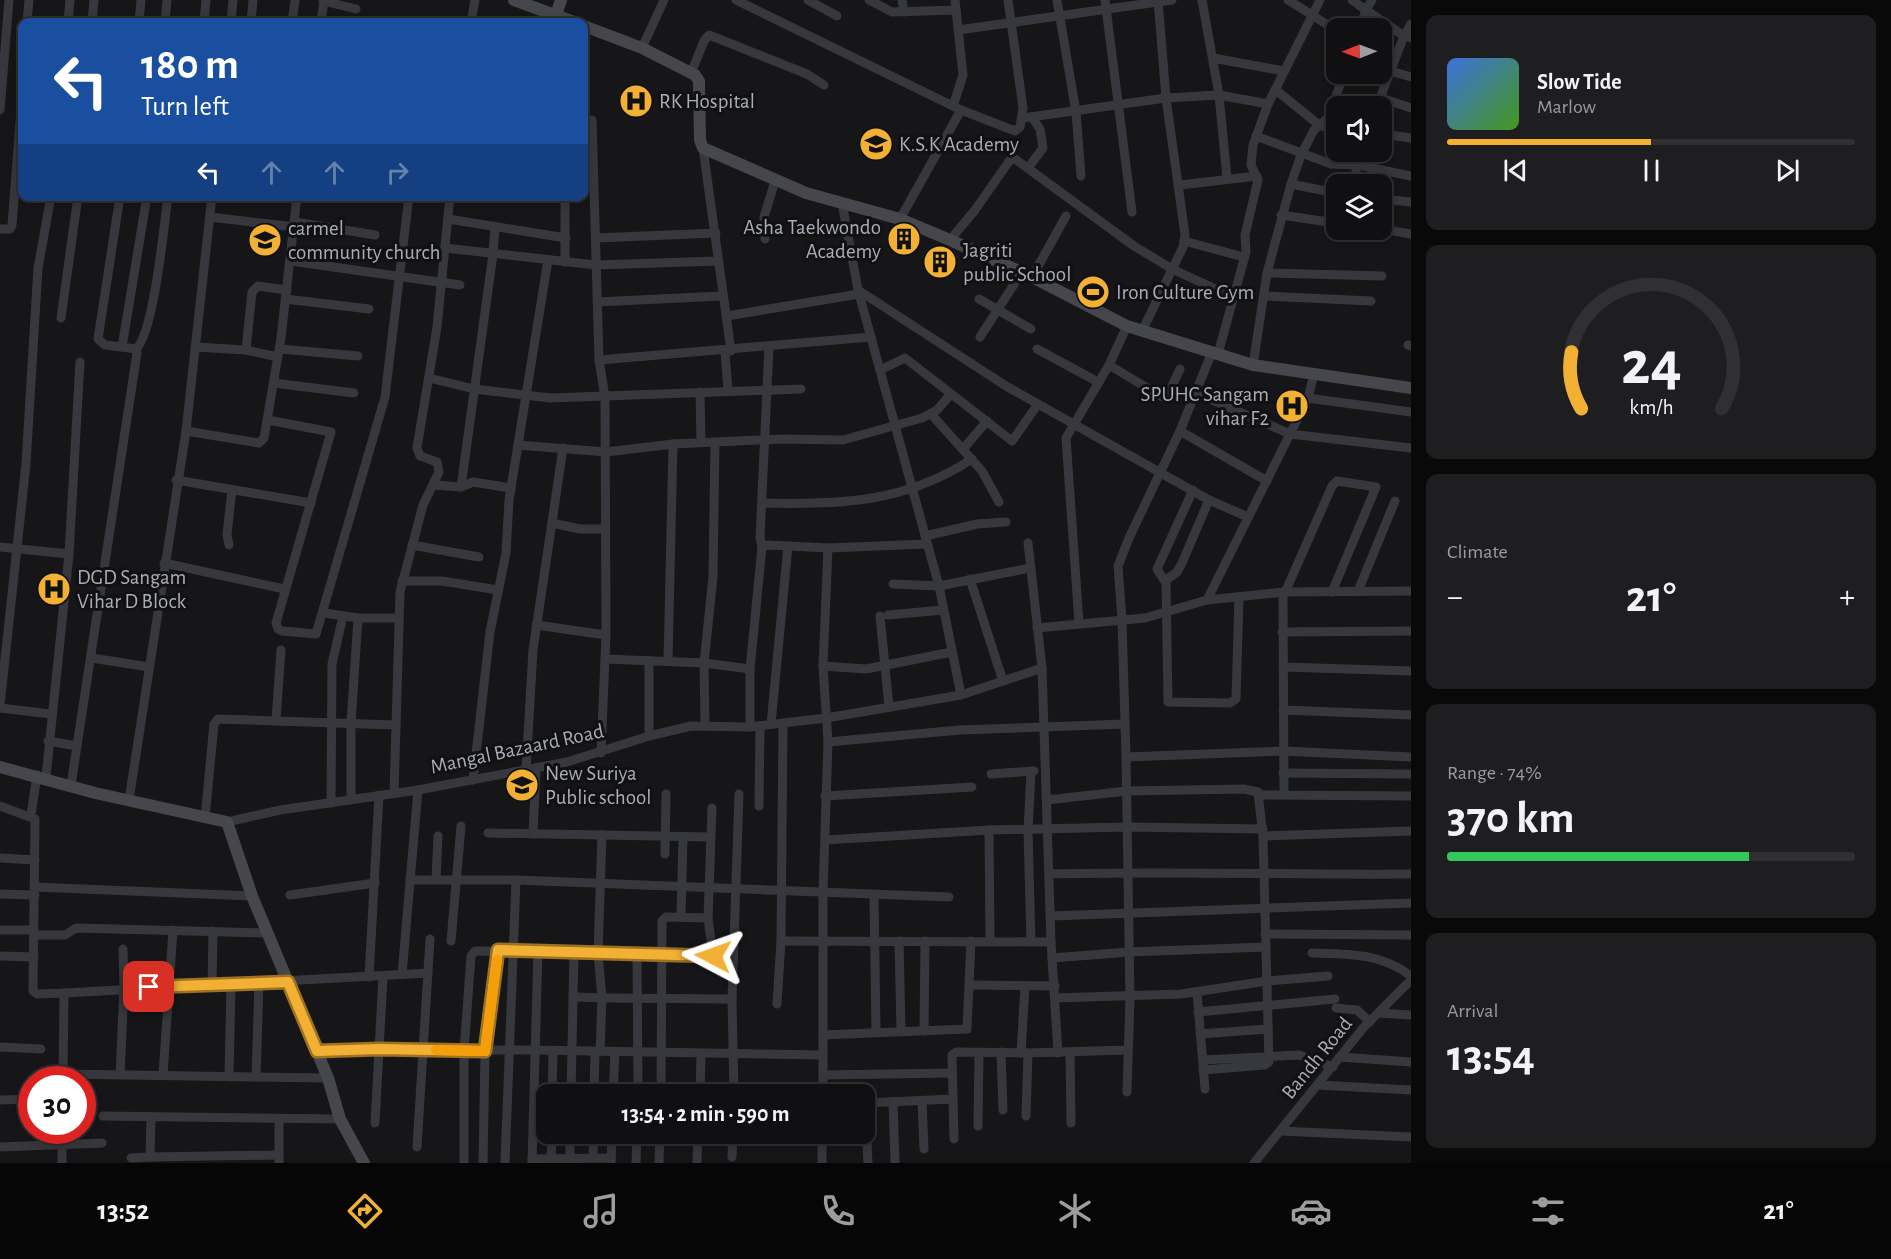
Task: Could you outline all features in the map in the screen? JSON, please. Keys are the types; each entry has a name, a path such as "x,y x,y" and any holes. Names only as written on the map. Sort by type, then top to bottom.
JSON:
{"street":[{"path":"0,110 9,0"},
{"path":"27,18 28,0"},
{"path":"68,18 70,0"},
{"path":"92,18 94,0"},
{"path":"139,18 141,0"},
{"path":"165,18 167,0"},
{"path":"204,18 206,0"},
{"path":"231,18 233,0"},
{"path":"251,18 253,0"},
{"path":"293,18 295,0"},
{"path":"472,18 475,0"},
{"path":"517,0 560,18"},
{"path":"561,0 565,18"},
{"path":"642,48 664,0"},
{"path":"736,0 957,108 1013,131 1018,130 1027,117 1166,98 1219,95 1268,104"},
{"path":"808,0 837,16"},
{"path":"869,0 889,10 904,12 955,5 963,80 957,108 900,219"},
{"path":"902,0 904,12"},
{"path":"1008,0 1027,117 1040,129 1043,148 1028,168"},
{"path":"1057,0 1076,112 1081,176"},
{"path":"958,30 1060,17 1105,5 1172,0"},
{"path":"1202,0 1219,95 1227,178"},
{"path":"1288,0 1326,23"},
{"path":"1127,1092 1130,998 1129,914 1119,559 1215,353 1244,257 1245,235 1257,176 1251,162 1256,136 1268,104 1320,0"},
{"path":"1352,0 1408,37"},
{"path":"1363,18 1372,0"},
{"path":"321,18 323,1 356,9"},
{"path":"1142,331 1185,241 1180,185 1166,98 1157,1"},
{"path":"1105,5 1132,212"},
{"path":"1392,67 1408,37 1411,24"},
{"path":"588,28 642,48 691,73 699,81 700,140 716,233 722,296 727,316 728,391"},
{"path":"691,73 709,34 807,74 824,85"},
{"path":"1213,58 1284,71"},
{"path":"1392,72 1411,77"},
{"path":"1253,365 1267,273 1281,215 1300,155 1319,125 1328,118 1340,84"},
{"path":"1276,90 1319,125 1326,127"},
{"path":"1392,104 1411,108"},
{"path":"588,120 592,120 599,360 605,397 606,659 601,753"},
{"path":"1392,135 1411,138"},
{"path":"1256,136 1300,155 1331,164 1359,165 1411,176"},
{"path":"0,229 10,229 12,225 18,148"},
{"path":"703,148 775,181 900,219 1027,274 1127,326 1253,365 1411,388"},
{"path":"950,240 975,210 1010,160 1015,159 1134,246 1172,269 1233,297"},
{"path":"1356,174 1360,162"},
{"path":"1180,185 1257,176"},
{"path":"765,239 764,217 775,181"},
{"path":"1291,184 1326,191"},
{"path":"1392,200 1411,202"},
{"path":"50,201 38,268 18,550 0,706 51,714"},
{"path":"62,318 77,201"},
{"path":"119,201 98,339 105,345 136,349"},
{"path":"122,347 146,201"},
{"path":"71,785 92,658 136,349 146,335 167,201"},
{"path":"129,800 176,480 186,431 212,201"},
{"path":"186,431 260,443 264,438 279,353 297,201"},
{"path":"268,420 331,432 276,623 278,629 316,634 386,397 408,201"},
{"path":"394,793 402,581 423,505 439,472 439,464 420,456 417,450 429,378 450,201"},
{"path":"565,201 565,262"},
{"path":"842,203 859,292 939,586 961,695"},
{"path":"1281,215 1326,222"},
{"path":"980,338 997,310 1027,274 1066,216"},
{"path":"210,217 375,235"},
{"path":"448,219 566,238"},
{"path":"461,487 494,254 495,226"},
{"path":"1392,231 1411,234"},
{"path":"596,238 716,233"},
{"path":"1185,241 1244,257"},
{"path":"445,248 596,265 718,261"},
{"path":"472,780 490,632 506,553 511,488 548,260"},
{"path":"291,261 460,285"},
{"path":"1267,273 1382,276"},
{"path":"246,350 254,287 369,309"},
{"path":"727,316 859,292 1038,404 1160,470 1209,500 1248,517"},
{"path":"597,302 722,296"},
{"path":"1264,296 1371,301"},
{"path":"979,299 1031,330"},
{"path":"1079,622 1065,446 1072,423 1108,365 1127,326"},
{"path":"599,360 728,351 871,337"},
{"path":"195,347 358,356"},
{"path":"759,806 750,669 762,548 760,537 769,347"},
{"path":"1037,348 1098,382"},
{"path":"880,370 905,358 1012,441 1038,404"},
{"path":"31,815 42,776 48,741 69,554 80,362"},
{"path":"1108,365 1164,398 1167,397 1180,369"},
{"path":"1207,600 1308,398 1314,374"},
{"path":"429,378 474,389 550,398 801,389"},
{"path":"274,383 354,393"},
{"path":"700,392 701,442"},
{"path":"1196,393 1290,434 1411,448"},
{"path":"518,445 606,452 701,442 843,440 895,428 931,414 951,394"},
{"path":"1308,398 1411,412"},
{"path":"931,414 988,479 999,502"},
{"path":"963,449 987,421"},
{"path":"1180,431 1267,481"},
{"path":"705,725 704,663 713,577 715,442"},
{"path":"668,661 673,444"},
{"path":"533,834 531,769 536,625 563,448"},
{"path":"762,503 835,504 914,489 972,459"},
{"path":"176,480 311,503"},
{"path":"1284,794 1282,632 1284,592 1336,481 1376,487 1332,592"},
{"path":"434,485 461,487 473,482 511,488"},
{"path":"229,545 227,534 232,490"},
{"path":"1193,490 1157,569 1166,580 1168,702 1232,702 1237,695 1239,597"},
{"path":"1166,580 1177,572 1182,563 1209,500"},
{"path":"1358,591 1395,501"},
{"path":"762,548 788,546 828,548 926,540 976,524 1006,522"},
{"path":"552,524 580,529 606,529"},
{"path":"1028,543 1042,668 1051,942 1058,1053"},
{"path":"412,545 479,557"},
{"path":"771,724 788,546"},
{"path":"0,547 69,554"},
{"path":"823,1084 823,892 828,742 823,666 828,548"},
{"path":"164,563 284,589"},
{"path":"893,584 939,586 1030,568"},
{"path":"970,579 1004,681"},
{"path":"402,581 442,581 498,590"},
{"path":"1037,628 1079,622 1145,618 1207,600 1284,592 1411,591"},
{"path":"889,707 884,666 884,615 943,610"},
{"path":"324,613 358,618 399,618"},
{"path":"331,802 329,722 332,664 343,616"},
{"path":"351,800 351,723 358,618"},
{"path":"536,625 606,635"},
{"path":"1282,632 1411,631"},
{"path":"276,720 281,650"},
{"path":"823,666 866,669 952,652"},
{"path":"92,658 149,667"},
{"path":"606,659 704,663 750,669"},
{"path":"649,661 649,736"},
{"path":"1283,667 1411,671"},
{"name":"Mangal Bazaard Road","path":"0,767 227,822 331,802 418,790 531,769 601,753 649,736 705,725 755,726 826,718 961,695 1042,668"},
{"path":"1283,710 1411,715"},
{"path":"206,818 215,721 220,717 396,725"},
{"path":"777,1004 781,941 783,723"},
{"path":"828,742 960,730 1125,724"},
{"path":"48,741 77,746"},
{"path":"1126,757 1283,751 1411,757"},
{"path":"1031,771 1028,831 1031,942"},
{"path":"991,774 1046,771"},
{"path":"1283,773 1411,774"},
{"path":"825,796 972,788"},
{"path":"1047,800 1127,791 1254,789 1260,795 1269,1063 1265,1065 1203,1065"},
{"path":"402,974 418,790"},
{"path":"665,854 666,794"},
{"path":"734,1084 732,999 739,794"},
{"path":"369,977 379,795"},
{"path":"1260,795 1411,796"},
{"path":"0,806 31,815 36,822 34,993 288,982 428,973"},
{"path":"711,808 708,918 713,956"},
{"path":"227,822 252,896 328,1078 340,1119 364,1163"},
{"path":"451,941 461,826"},
{"path":"825,840 989,831 1127,827 1263,832 1411,831"},
{"path":"989,831 990,940"},
{"path":"488,834 710,837"},
{"path":"595,1084 602,998 598,953 602,835"},
{"path":"436,880 438,836"},
{"path":"681,917 683,837"},
{"path":"0,858 35,860"},
{"path":"1049,874 1411,873"},
{"path":"410,880 516,880 949,897"},
{"path":"505,1163 516,880"},
{"path":"290,895 375,883"},
{"path":"0,894 35,891 252,896"},
{"path":"874,895 876,1031"},
{"path":"1051,916 1411,903"},
{"path":"661,1084 663,918 708,918"},
{"path":"0,930 65,935 76,928 268,933"},
{"path":"163,1075 173,930"},
{"path":"212,985 213,932"},
{"path":"1265,934 1411,935"},
{"path":"1364,935 1364,954"},
{"path":"417,1147 430,939"},
{"path":"781,941 1051,942"},
{"path":"899,941 901,1031"},
{"path":"924,1031 925,941"},
{"path":"823,1035 967,1029 971,985 971,941"},
{"path":"1052,958 1129,952 1266,948"},
{"path":"120,1075 124,988 123,949"},
{"path":"464,1163 464,1051 471,956 480,950 538,950 598,953 662,952 733,957"},
{"path":"483,1163 485,1051 498,950"},
{"path":"538,950 533,1050 532,1161 570,1160 593,1156 611,1161 612,1144"},
{"path":"571,1084 574,952"},
{"path":"637,952 638,1084"},
{"path":"1312,953 1364,954 1395,964 1411,978"},
{"path":"0,956 34,957"},
{"path":"375,1124 383,976"},
{"path":"1055,998 1130,998 1197,993 1267,981 1328,976"},
{"name":"Bandh Road","path":"1254,1163 1370,1022 1411,978"},
{"path":"256,1077 260,983"},
{"path":"229,1077 231,984"},
{"path":"971,985 1055,986"},
{"path":"1025,986 1026,1116"},
{"path":"63,1066 64,993"},
{"path":"1197,993 1205,1089"},
{"path":"573,997 638,1000 662,997 732,999"},
{"path":"1198,1012 1336,1003 1357,1010 1370,1022"},
{"path":"1379,1013 1411,1015"},
{"path":"1200,1034 1268,1029"},
{"path":"0,1047 41,1049"},
{"path":"317,1051 533,1050 823,1055"},
{"path":"954,1138 953,1053 958,1051 1070,1053 1128,1050"},
{"path":"552,1084 553,1051"},
{"path":"614,1084 615,1052"},
{"path":"978,1126 979,1052"},
{"path":"1001,1052 1003,1110"},
{"path":"1070,1053 1071,1123"},
{"path":"700,1084 701,1054"},
{"path":"1269,1056 1299,1054 1333,1067"},
{"path":"1340,1058 1411,1062"},
{"path":"823,1075 952,1073"},
{"path":"96,1076 328,1078"},
{"path":"1318,1085 1411,1090"},
{"path":"0,1100 18,1099"},
{"path":"875,1103 953,1099"},
{"path":"921,1101 924,1149"},
{"path":"893,1103 896,1162"},
{"path":"103,1116 340,1119"},
{"path":"150,1157 151,1118"},
{"path":"131,1158 279,1159 279,1120"},
{"path":"1281,1131 1411,1137"},
{"path":"96,1143 102,1143"},
{"path":"0,1147 62,1144 62,1163"},
{"path":"551,1161 552,1144"},
{"path":"570,1144 570,1160"},
{"path":"593,1156 594,1144"},
{"path":"636,1163 637,1144"},
{"path":"659,1163 660,1144"},
{"path":"697,1163 698,1144"},
{"path":"732,1157 733,1144"},
{"path":"822,1144 822,1163"},
{"path":"867,1144 868,1163"}],"slow traffic":[{"path":"436,1050 485,1051 497,960"}],"place":[{"name":"RK Hospital","path":"636,101"},
{"name":"K.S.K Academy","path":"876,144"},
{"name":"Asha Taekwondo Academy","path":"904,239"},
{"name":"carmel community church","path":"265,240"},
{"name":"Jagriti public School","path":"940,262"},
{"name":"Iron Culture Gym","path":"1093,292"},
{"name":"SPUHC Sangam vihar F2","path":"1292,406"},
{"name":"DGD Sangam Vihar D Block","path":"54,589"},
{"name":"New Suriya Public school","path":"522,785"}],"route":[{"path":"149,987 288,982 317,1051 379,1049 485,1051 498,950 662,952 713,956"}]}
